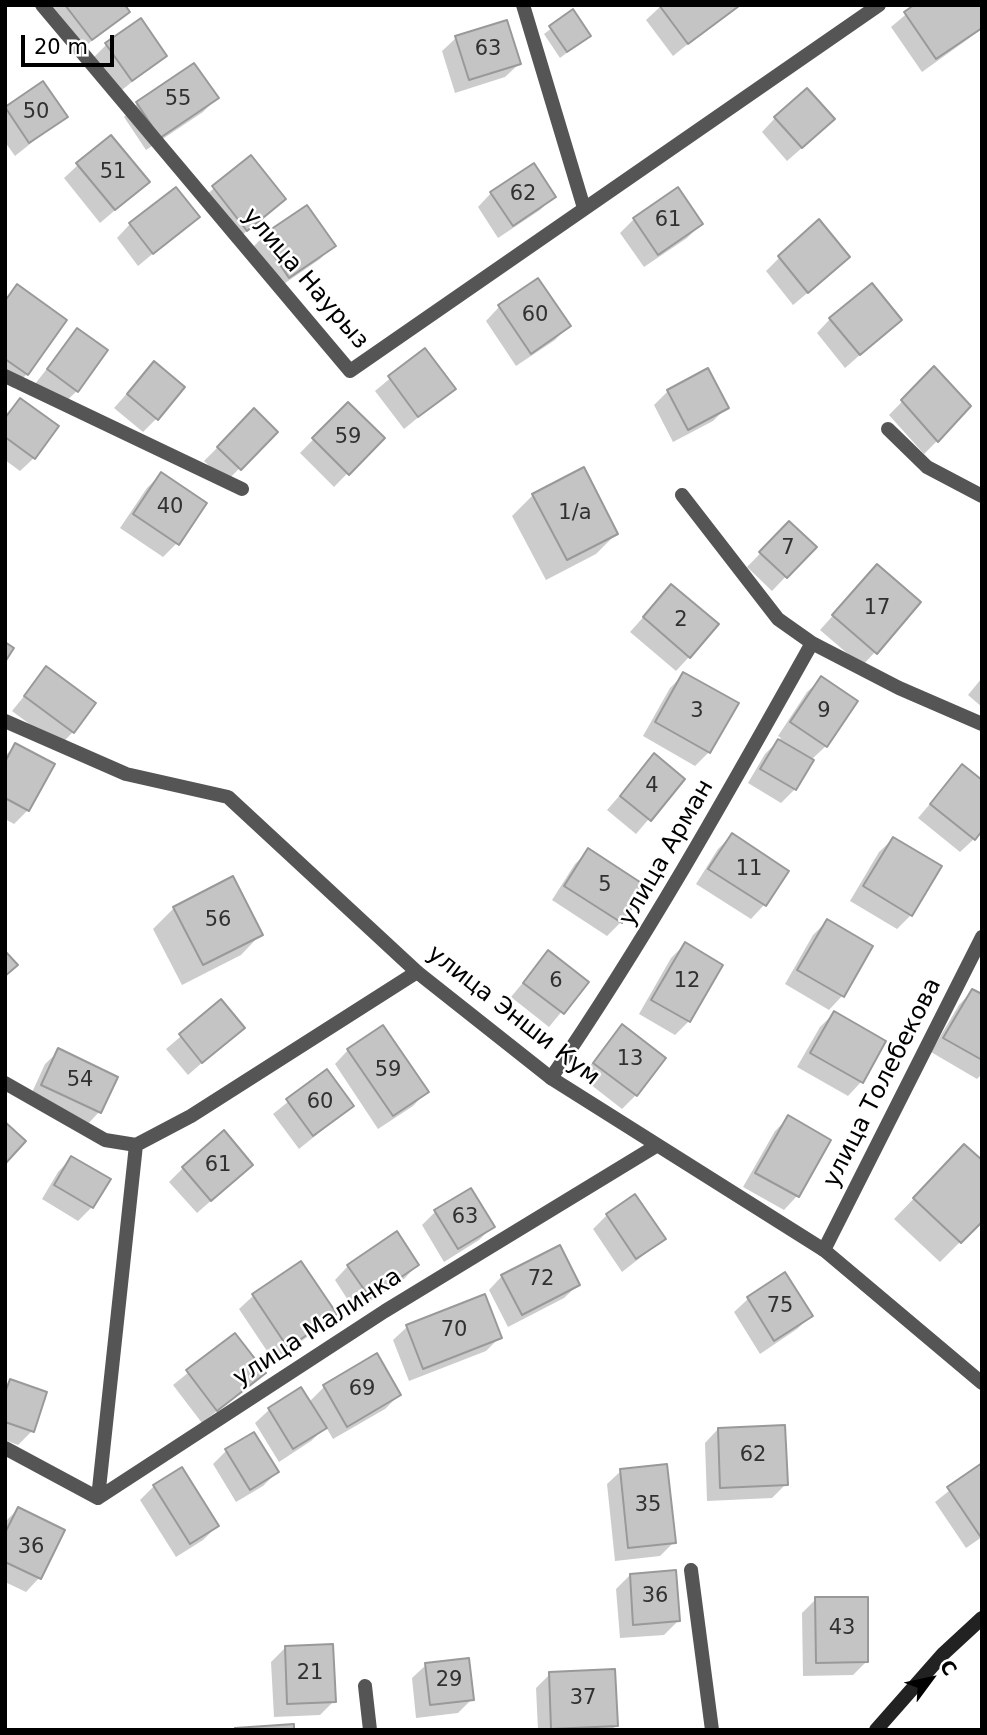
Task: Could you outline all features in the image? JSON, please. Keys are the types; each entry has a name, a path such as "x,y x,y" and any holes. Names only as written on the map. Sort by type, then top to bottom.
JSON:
{"main road":[{"path":"876,1730 943,1654 982,1618"}],"street":[{"name":"улица Наурыз","path":"42,5 350,370 879,5"},
{"path":"523,5 584,208"},
{"path":"5,376 242,489"},
{"path":"888,429 928,467 982,496"},
{"path":"682,495 778,619 812,643 899,688 982,723"},
{"name":"улица Арман","path":"551,1078 618,980 680,880 812,643"},
{"name":"улица Энши Кум","path":"5,722 125,774 228,797 417,972 551,1078 824,1250 982,1383"},
{"name":"улица Толебекова","path":"824,1250 982,937"},
{"path":"5,1083 105,1140 136,1145 191,1116 417,972"},
{"path":"5,1448 97,1498 136,1145"},
{"name":"улица Малинка","path":"97,1498 385,1311 656,1146"},
{"path":"691,1570 712,1730"},
{"path":"365,1686 370,1730"}],"building":[{"path":"65,5 125,5 130,12 92,40"},
{"path":"659,5 738,5 739,6 688,44"},
{"path":"914,5 981,5 982,28 936,59 904,12"},
{"path":"573,9 591,36 567,52 549,26"},
{"path":"141,18 167,56 132,81 105,43"},
{"path":"507,20 521,64 469,80 455,36"},
{"path":"194,63 219,98 160,138 136,102"},
{"path":"43,81 68,117 29,143 5,107"},
{"path":"807,88 835,119 802,148 774,117"},
{"path":"111,135 150,182 115,210 76,163"},
{"path":"251,155 286,199 247,231 212,186"},
{"path":"534,163 556,197 513,226 490,192"},
{"path":"176,187 200,217 153,254 129,223"},
{"path":"678,187 703,224 658,255 633,218"},
{"path":"307,205 336,246 289,278 261,236"},
{"path":"819,219 850,257 808,293 778,256"},
{"path":"538,278 571,326 531,354 498,305"},
{"path":"872,283 902,320 860,355 829,318"},
{"path":"17,284 67,320 28,375 5,359 5,301"},
{"path":"77,328 108,350 78,392 47,369"},
{"path":"425,348 456,389 418,417 388,376"},
{"path":"154,361 185,387 158,420 127,394"},
{"path":"934,366 971,406 938,442 901,400"},
{"path":"708,368 729,408 688,430 667,390"},
{"path":"20,398 59,426 35,459 5,437 5,418"},
{"path":"348,402 385,438 349,475 312,438"},
{"path":"254,408 278,432 241,470 217,447"},
{"path":"584,467 618,534 567,560 532,494"},
{"path":"161,472 207,503 179,545 133,514"},
{"path":"789,521 817,547 787,578 759,552"},
{"path":"877,564 921,602 877,654 832,615"},
{"path":"671,584 719,624 690,658 643,617"},
{"path":"5,642 14,648 5,662"},
{"path":"46,666 96,703 74,733 24,696"},
{"path":"683,672 739,703 710,753 655,722"},
{"path":"821,676 858,701 827,747 790,722"},
{"path":"778,739 814,760 796,790 760,769"},
{"path":"15,743 55,764 29,811 5,798 5,762"},
{"path":"654,753 685,779 651,821 620,796"},
{"path":"962,764 982,780 982,831 975,840 930,804"},
{"path":"732,833 789,871 766,906 708,869"},
{"path":"893,837 942,866 912,916 863,886"},
{"path":"588,848 646,886 622,923 564,886"},
{"path":"233,876 263,935 203,965 173,907"},
{"path":"827,919 873,946 844,997 797,970"},
{"path":"685,942 723,965 690,1022 651,1000"},
{"path":"548,950 589,982 564,1014 523,983"},
{"path":"5,951 18,965 5,976"},
{"path":"972,989 982,994 982,1060 943,1038"},
{"path":"221,999 245,1028 202,1063 179,1034"},
{"path":"834,1011 886,1041 863,1083 810,1053"},
{"path":"622,1024 666,1058 637,1096 593,1063"},
{"path":"383,1025 429,1092 393,1116 347,1049"},
{"path":"58,1048 118,1077 101,1113 41,1085"},
{"path":"327,1069 354,1106 313,1136 286,1099"},
{"path":"788,1115 831,1140 799,1197 755,1173"},
{"path":"5,1122 26,1141 5,1164"},
{"path":"224,1130 253,1165 211,1201 182,1167"},
{"path":"964,1144 982,1160 982,1222 961,1243 913,1198"},
{"path":"71,1156 111,1179 93,1208 54,1185"},
{"path":"471,1188 495,1227 458,1249 434,1210"},
{"path":"635,1194 666,1239 636,1259 606,1214"},
{"path":"397,1231 419,1265 370,1298 347,1265"},
{"path":"560,1245 580,1285 522,1315 501,1275"},
{"path":"301,1261 337,1314 288,1348 252,1294"},
{"path":"785,1272 813,1316 774,1341 747,1297"},
{"path":"485,1294 502,1338 423,1369 406,1325"},
{"path":"235,1333 266,1373 217,1411 186,1370"},
{"path":"377,1353 401,1395 347,1427 323,1385"},
{"path":"10,1379 47,1392 34,1432 5,1422 5,1393"},
{"path":"301,1387 327,1428 293,1449 268,1408"},
{"path":"785,1425 788,1485 720,1488 718,1428"},
{"path":"254,1432 279,1472 250,1490 225,1449"},
{"path":"982,1463 982,1535 980,1536 947,1487"},
{"path":"667,1464 676,1543 628,1548 620,1469"},
{"path":"182,1467 219,1526 190,1544 153,1485"},
{"path":"18,1507 65,1530 41,1579 5,1562 5,1533"},
{"path":"676,1570 680,1621 633,1625 630,1574"},
{"path":"815,1597 868,1597 868,1662 816,1663"},
{"path":"333,1644 336,1702 287,1704 285,1646"},
{"path":"469,1658 474,1700 430,1705 425,1663"},
{"path":"615,1669 618,1726 551,1729 549,1672"},
{"path":"294,1724 294,1730 235,1728"}]}
